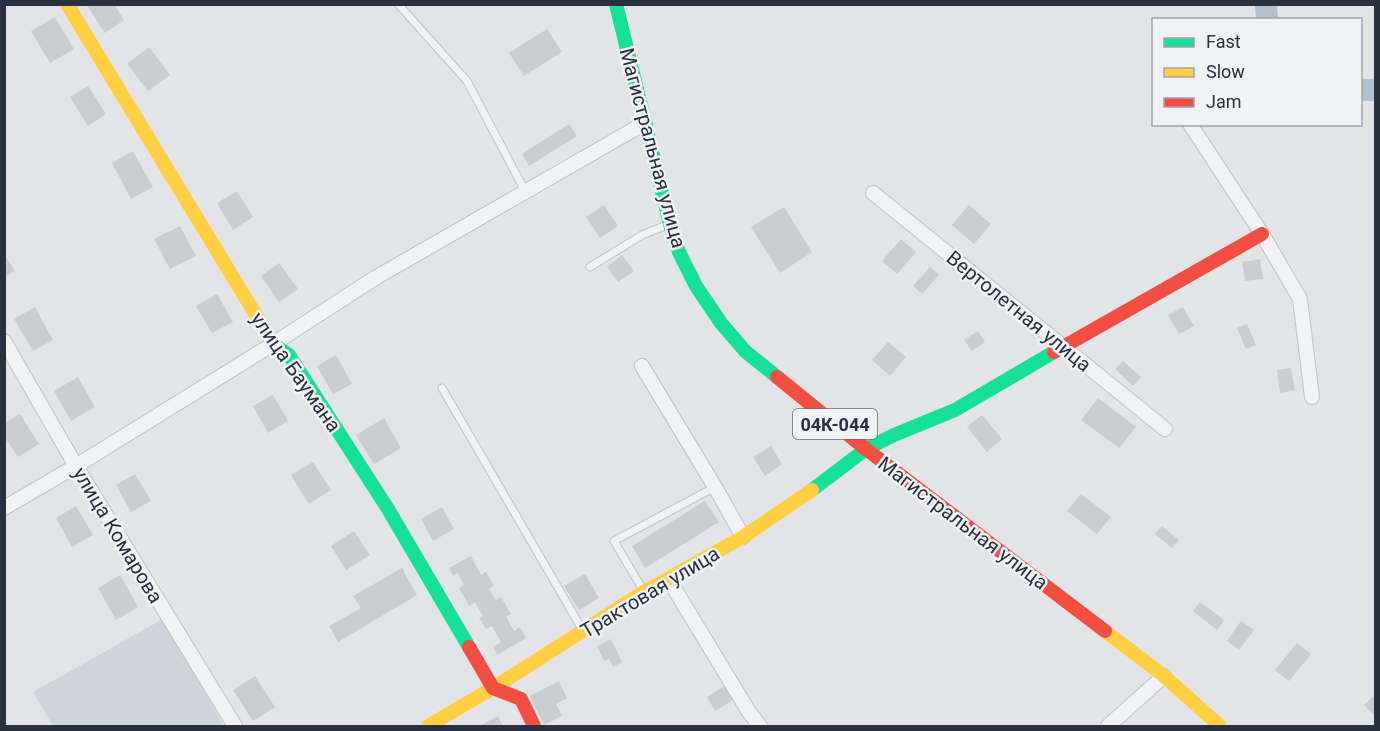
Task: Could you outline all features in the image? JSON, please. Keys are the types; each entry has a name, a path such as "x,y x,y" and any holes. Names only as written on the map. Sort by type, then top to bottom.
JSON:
{"street":[{"name":"улица Баумана","path":"67,4 273,344 289,355 388,509 493,688"},
{"name":"Магистральная улица","path":"616,4 670,224 679,252 696,286 721,323 745,351 866,449 1164,676 1220,726"},
{"path":"4,508 273,344 375,278 645,123"},
{"path":"1191,126 1262,234 1300,299 1312,397"},
{"name":"Вертолетная улица","path":"873,193 1165,429"},
{"name":"Трактовая улица","path":"428,726 493,688 644,592 743,537 805,496 866,449 955,410 1063,346 1262,234"},
{"name":"улица Комарова","path":"4,341 76,466 235,726"},
{"path":"642,366 743,537"},
{"path":"669,580 749,712 760,726"},
{"path":"1108,726 1164,676"},
{"path":"493,688 521,699 534,726"}],"lane":[{"path":"398,4 467,81 525,190"},
{"path":"590,267 642,236 670,224"},
{"path":"442,388 583,631"},
{"path":"644,592 614,541 715,487"}],"shaded area":[{"path":"163,619 224,726 53,726 33,692"}],"building":[{"path":"86,4 114,4 124,20 105,33"},
{"path":"55,17 74,49 50,63 31,31"},
{"path":"547,29 562,52 524,76 509,53"},
{"path":"149,47 170,75 148,91 127,64"},
{"path":"88,86 106,114 88,126 70,97"},
{"path":"569,124 577,136 529,166 522,154"},
{"path":"133,151 153,187 131,199 112,163"},
{"path":"237,191 253,217 233,230 217,203"},
{"path":"604,205 618,226 600,238 586,217"},
{"path":"969,205 991,224 974,244 952,225"},
{"path":"784,207 812,252 780,273 751,227"},
{"path":"180,226 196,256 170,269 154,239"},
{"path":"901,239 916,252 897,274 882,261"},
{"path":"4,254 15,271 4,277"},
{"path":"622,255 634,271 618,282 607,267"},
{"path":"1260,259 1263,279 1245,281 1242,262"},
{"path":"279,263 298,289 279,302 261,276"},
{"path":"930,267 939,275 922,294 913,286"},
{"path":"217,294 233,322 212,333 196,306"},
{"path":"35,307 53,340 33,351 14,319"},
{"path":"1183,307 1194,326 1179,334 1168,315"},
{"path":"1247,324 1256,345 1246,349 1237,328"},
{"path":"978,331 985,342 972,351 964,340"},
{"path":"888,342 906,357 890,376 872,360"},
{"path":"336,355 352,384 333,394 317,366"},
{"path":"1123,361 1141,377 1133,386 1115,369"},
{"path":"1291,368 1295,390 1280,393 1277,370"},
{"path":"78,377 95,407 71,421 54,391"},
{"path":"273,395 288,421 268,433 253,406"},
{"path":"1098,398 1136,427 1119,448 1081,420"},
{"path":"20,414 39,444 18,457 4,436 4,423"},
{"path":"982,415 1002,439 987,452 967,427"},
{"path":"384,418 401,448 374,464 356,435"},
{"path":"771,446 782,464 765,476 753,457"},
{"path":"313,462 331,490 309,504 291,475"},
{"path":"135,474 151,501 131,512 116,485"},
{"path":"1081,494 1111,517 1097,534 1067,511"},
{"path":"705,501 719,522 645,568 632,546"},
{"path":"76,506 93,535 72,547 56,518"},
{"path":"442,507 454,529 433,541 421,519"},
{"path":"1162,526 1179,540 1172,548 1155,534"},
{"path":"354,531 370,555 346,570 331,546"},
{"path":"471,556 481,575 486,572 494,586 489,589 496,600 501,597 511,614 506,617 514,631 520,627 526,638 497,655 493,647 501,642 492,626 486,629 479,618 483,616 475,602 469,606 459,588 464,585 458,573 453,576 449,568"},
{"path":"402,568 417,595 338,642 329,626 361,608 353,596"},
{"path":"585,574 599,598 579,610 564,586"},
{"path":"120,575 138,607 116,620 98,588"},
{"path":"1200,602 1224,620 1217,630 1193,611"},
{"path":"1241,621 1254,630 1239,650 1227,641"},
{"path":"611,639 622,662 613,667 609,659 604,661 597,646"},
{"path":"1297,643 1311,654 1289,681 1275,670"},
{"path":"255,676 275,707 253,721 233,690"},
{"path":"559,681 567,698 556,704 562,716 544,725 530,696"},
{"path":"725,686 733,700 715,711 707,697"},
{"path":"1376,694 1376,712 1373,714 1364,705"},
{"path":"498,716 503,726 481,725"}],"waterway":[{"path":"1266,4 1267,18"},
{"path":"1362,90 1376,90"}],"traffic: fast":[{"path":"616,4 670,224 679,252 696,286 721,323 745,351 777,377"},
{"path":"262,325 273,344 289,355 388,509 469,647"},
{"path":"812,490 866,449 955,410 1054,352"}],"traffic: slow":[{"path":"67,4 262,325"},
{"path":"428,726 493,688 644,592 743,537 812,490"},
{"path":"1105,631 1164,676 1220,726"}],"traffic: jam":[{"path":"1054,352 1262,234"},
{"path":"777,377 866,449 1105,631"},
{"path":"469,647 493,688 521,699 534,726"}]}
